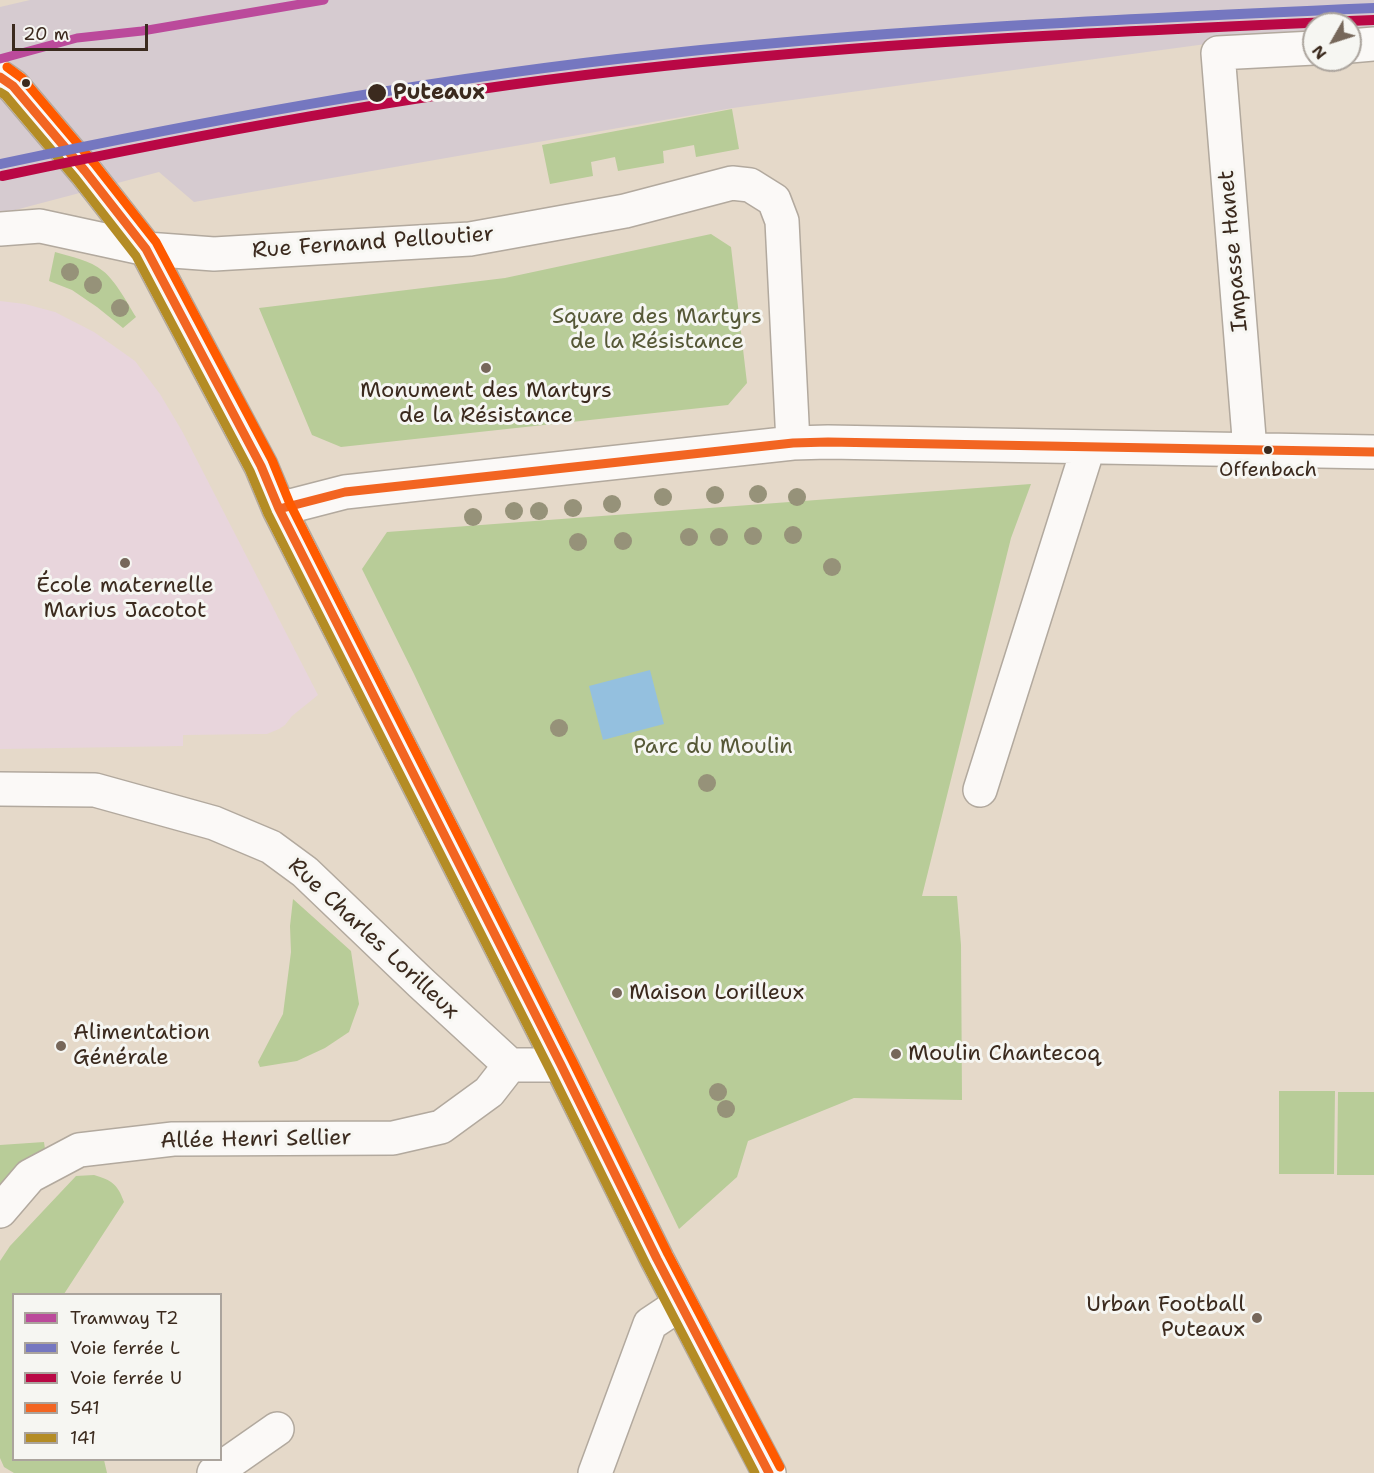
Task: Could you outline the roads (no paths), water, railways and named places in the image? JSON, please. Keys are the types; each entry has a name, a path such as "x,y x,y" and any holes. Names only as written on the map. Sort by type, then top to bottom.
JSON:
{"street":[{"name":"Impasse Hanet","path":"1250,450 1218,52 1302,48"},
{"path":"0,77 13,86 85,171 146,249 261,466 279,509 561,1065 634,1214 769,1473"},
{"name":"Rue Fernand Pelloutier","path":"0,229 40,226 146,249 214,254 470,239 625,211 732,183 750,185 774,200 782,220 794,442"},
{"path":"279,509 345,492 794,442 1374,452"},
{"path":"980,789 1088,448"},
{"name":"Rue Charles Lorilleux","path":"0,789 95,790 214,823 271,847 305,872 510,1065"},
{"path":"510,1065 561,1065"},
{"name":"Allée Henri Sellier","path":"0,1211 30,1176 79,1150 173,1139 393,1138 441,1127 489,1092 510,1065"},
{"path":"595,1473 650,1324 680,1304"},
{"path":"214,1473 277,1430"}],"water":[{"path":"650,670 664,724 603,740 589,686"}],"tram line":[{"name":"T2","path":"0,59 77,38 142,31 324,0"}],"rail line":[{"name":"L","path":"0,164 308,104 462,79 617,59 901,33 1090,21 1374,8"},
{"name":"U","path":"2,176 309,116 464,91 619,71 902,45 1091,33 1374,20"}],"place":[{"name":"Puteaux","path":"377,93"},
{"name":"Monument des Martyrs de la Résistance","path":"486,368"},
{"name":"Offenbach","path":"1268,450"},
{"name":"École maternelle Marius Jacotot","path":"125,563"},
{"name":"Maison Lorilleux","path":"617,993"},
{"name":"Alimentation Générale","path":"61,1046"},
{"name":"Moulin Chantecoq","path":"896,1054"},
{"name":"Urban Football Puteaux","path":"1257,1318"}],"park label":[{"name":"Square des Martyrs de la Résistance","path":"657,330"},
{"name":"Parc du Moulin","path":"713,747"}]}
